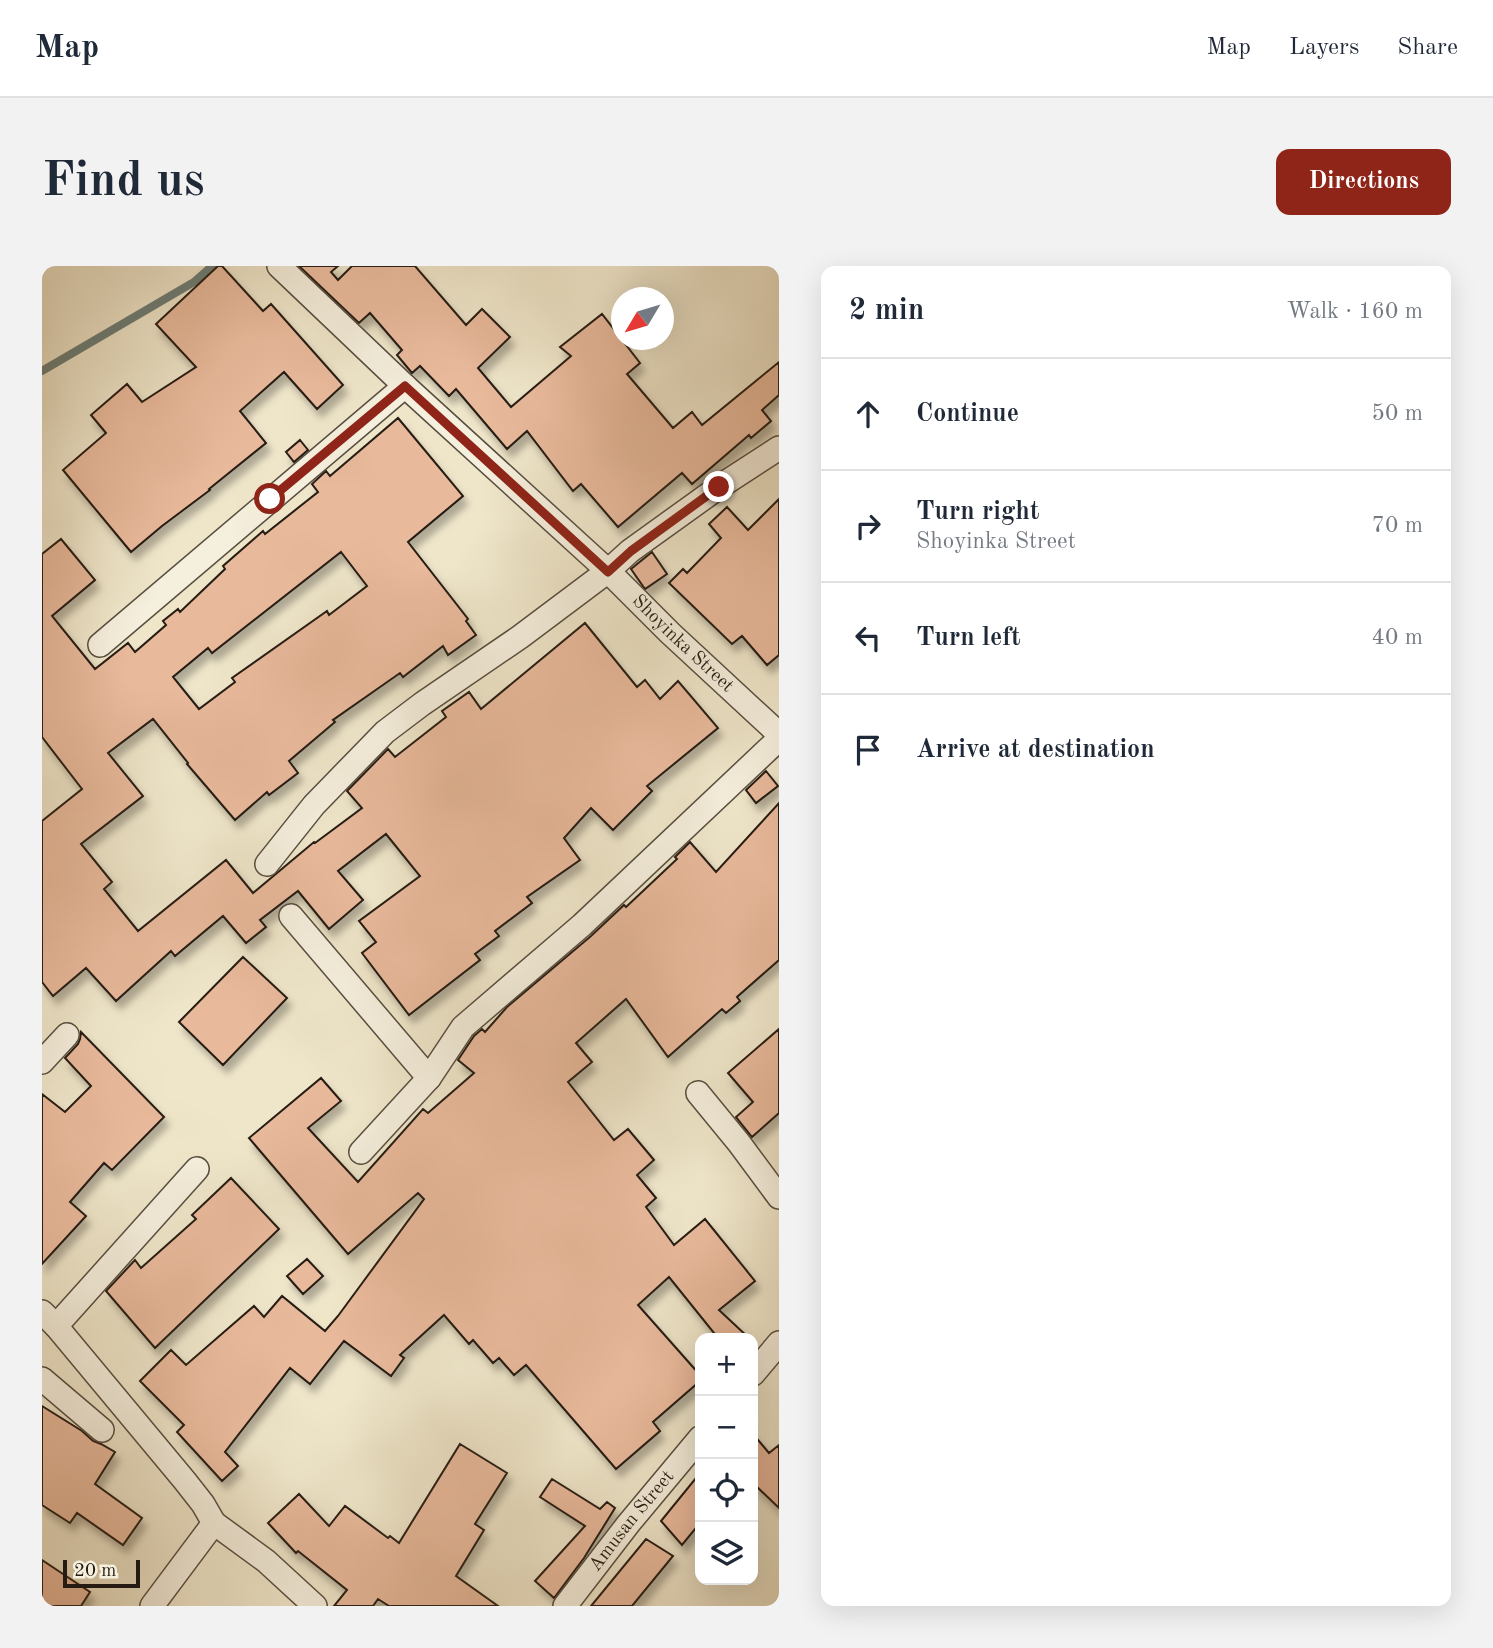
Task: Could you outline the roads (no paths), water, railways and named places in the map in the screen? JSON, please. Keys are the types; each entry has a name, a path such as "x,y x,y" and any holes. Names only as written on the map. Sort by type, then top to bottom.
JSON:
{"street":[{"name":"Shoyinka Street","path":"279,266 608,572 779,736"},
{"path":"100,645 405,386"},
{"path":"267,864 314,805 386,732 520,637 719,487 779,448"},
{"path":"361,1152 429,1078 463,1027 582,925 779,736"},
{"path":"291,916 429,1078"},
{"path":"42,1062 67,1035"},
{"path":"698,1093 779,1197"},
{"path":"197,1169 49,1319 185,1481 214,1523 266,1561 315,1606"},
{"path":"758,1368 779,1343"},
{"path":"42,1379 102,1430"},
{"name":"Amusan Street","path":"565,1606 695,1444"},
{"path":"152,1606 214,1523"}],"waterway":[{"path":"42,371 194,282 212,266"}]}
